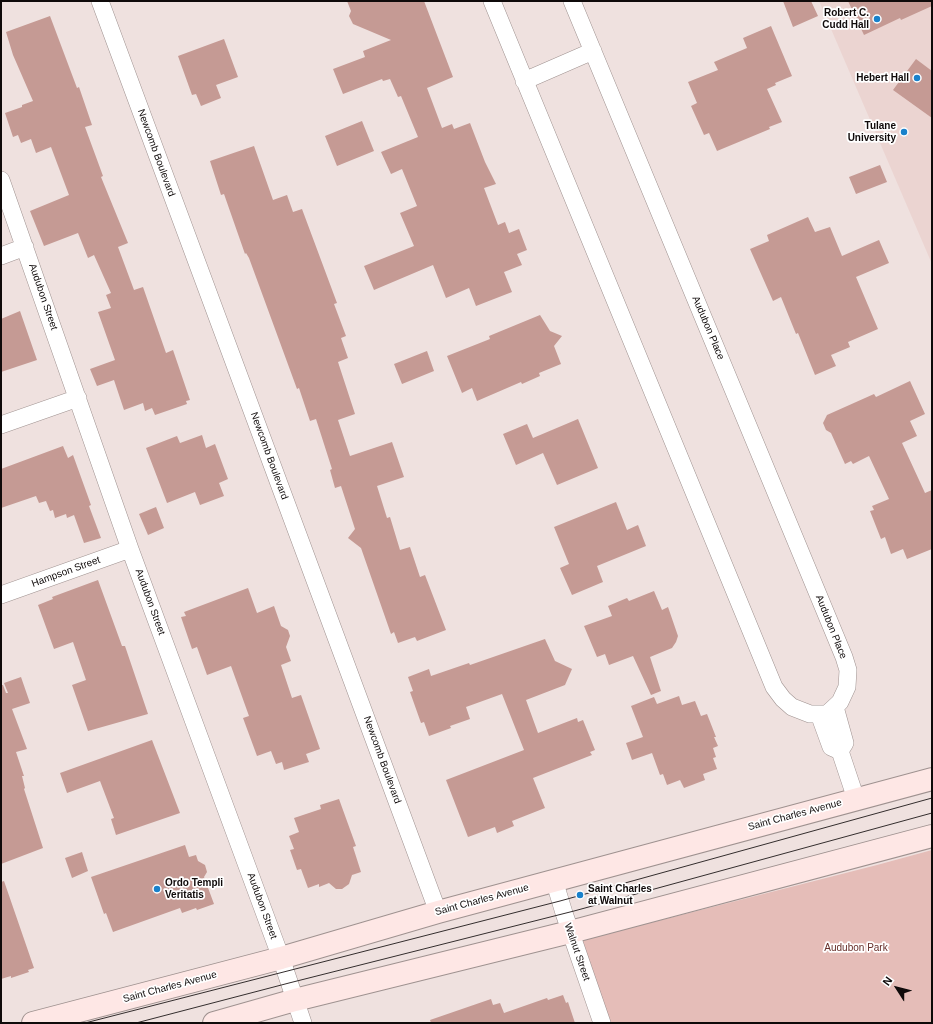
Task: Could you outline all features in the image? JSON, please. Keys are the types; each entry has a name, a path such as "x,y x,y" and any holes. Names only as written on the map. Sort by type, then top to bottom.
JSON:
{"main road":[{"name":"Saint Charles Avenue","path":"34,1023 281,958 554,880 932,779"},
{"path":"214,1023 295,1000 571,932 932,836"}],"street":[{"name":"Newcomb Boulevard","path":"100,1 438,912"},
{"path":"492,1 774,687 792,708 810,714 827,714 834,707 845,743 840,751"},
{"name":"Audubon Place","path":"572,1 844,657 848,670 847,687 840,702 834,707"},
{"path":"524,82 593,51"},
{"name":"Audubon Street","path":"1,180 130,549 304,1023"},
{"path":"1,256 25,247"},
{"path":"1,425 78,398"},
{"name":"Hampson Street","path":"1,595 130,549"},
{"path":"819,714 832,747 840,751 856,799"},
{"name":"Walnut Street","path":"554,880 602,1023"}],"shaded area":[{"name":"Tulane University","path":"819,1 932,1 932,264"}],"green space":[{"name":"Audubon Park","path":"932,850 932,1023 607,1023 579,941"}],"building":[{"path":"347,1 424,1 453,77 427,88 442,128 452,124 454,129 470,123 485,162 496,184 484,188 498,225 505,222 509,233 519,229 527,250 517,254 522,265 504,272 512,292 476,306 469,288 446,298 433,265 374,290 364,266 414,246 400,213 417,206 402,169 391,174 381,152 418,137 401,96 398,97 390,79 383,81 382,79 343,94 333,69 365,57 363,51 391,40 353,24 349,16 351,11"},
{"path":"783,1 811,1 818,16 793,27"},
{"name":"Robert C. Cudd Hall","path":"848,1 932,1 932,6 901,20 900,18 864,35"},
{"path":"50,16 77,88 79,87 92,125 85,127 103,176 101,177 128,243 118,247 134,290 143,287 166,353 173,350 190,400 186,401 187,404 155,415 152,408 145,411 143,403 124,410 114,380 97,386 90,369 115,360 98,312 111,308 106,295 111,293 94,255 88,258 78,233 44,246 30,211 69,195 51,147 36,153 31,139 21,143 18,135 13,137 5,113 33,101 13,55 6,32"},
{"path":"771,26 792,76 775,83 776,85 767,89 782,122 769,127 770,129 717,151 709,133 704,135 691,106 697,103 688,82 718,70 714,62 747,48 743,38"},
{"path":"224,39 238,77 216,85 221,98 201,106 196,94 192,95 178,56"},
{"name":"Hebert Hall","path":"916,59 932,71 932,118 893,90"},
{"path":"362,121 374,151 337,166 325,136"},
{"path":"254,146 273,200 287,195 293,212 302,209 337,303 334,304 346,336 341,338 348,358 338,362 355,414 338,420 350,456 392,442 404,477 377,486 387,518 390,517 400,550 410,547 420,577 425,575 446,630 417,641 415,637 398,643 394,632 391,634 361,548 348,538 355,529 341,486 335,488 330,470 332,469 316,419 310,421 299,388 297,389 249,258 246,253 245,254 224,194 221,195 210,161"},
{"path":"880,165 887,182 856,194 849,177"},
{"path":"808,217 815,232 830,227 842,256 879,240 889,263 856,277 878,329 848,342 850,347 831,355 836,366 815,375 781,297 773,301 750,249 769,241 767,235"},
{"path":"20,311 37,360 1,372 1,319"},
{"path":"540,315 550,331 562,336 554,346 561,364 539,373 540,376 522,384 521,382 477,401 472,388 462,393 447,356 490,339 489,336"},
{"path":"427,351 434,371 402,384 394,364"},
{"path":"910,381 925,414 910,421 917,436 902,443 925,493 932,490 932,549 907,559 903,549 891,554 885,537 881,539 870,511 874,510 872,506 889,499 869,456 853,464 851,461 845,464 831,433 826,430 823,423 827,415 874,394 876,397"},
{"path":"578,419 598,468 557,485 543,453 516,465 503,434 527,424 533,438"},
{"path":"202,435 206,448 215,444 228,479 219,483 224,496 200,505 195,492 167,503 146,448 177,436 180,443"},
{"path":"63,446 68,458 73,455 101,538 84,543 74,515 67,518 66,514 55,518 53,510 50,511 46,501 39,503 36,496 1,508 1,469"},
{"path":"616,502 627,530 638,525 646,546 597,566 603,582 572,595 560,568 569,564 554,527"},
{"path":"156,507 164,528 148,535 139,514"},
{"path":"98,580 122,646 125,646 148,714 88,731 72,685 86,680 73,642 54,649 38,605 53,599 52,597"},
{"path":"248,588 257,613 274,606 281,626 288,630 290,636 286,647 291,661 281,665 292,698 301,695 320,749 306,754 309,762 284,770 282,762 276,764 271,751 257,756 243,718 249,716 231,666 207,675 197,647 192,649 181,617 186,616 184,612"},
{"path":"654,591 662,610 668,607 678,636 672,648 650,657 661,691 651,695 633,656 609,665 605,654 597,657 584,626 612,616 608,606 627,598 629,601"},
{"path":"545,639 555,661 572,669 565,685 526,700 538,733 577,718 578,722 583,720 595,750 590,752 592,755 533,778 545,808 512,821 514,826 497,833 495,827 468,837 446,780 524,750 502,694 466,707 470,719 429,736 424,722 421,723 410,692 413,691 408,677 429,669 431,676 469,663 470,665"},
{"path":"21,677 30,703 12,709 27,749 16,752 24,776 22,776 24,789 43,848 1,864 1,685 3,685 6,693 8,693 4,683"},
{"path":"679,696 682,705 695,701 701,716 707,714 718,746 713,748 716,757 713,758 717,769 703,774 705,780 684,788 680,780 667,785 663,774 660,775 652,753 632,760 626,743 643,737 631,706 654,697 657,704"},
{"path":"152,740 180,813 116,835 111,819 114,818 100,781 67,793 60,773"},
{"path":"339,799 356,846 353,847 361,872 352,875 349,884 342,889 336,889 329,883 319,887 319,884 308,888 301,869 297,870 290,850 294,849 289,836 299,832 294,818 321,809 320,805"},
{"path":"185,845 189,857 196,855 198,861 205,865 207,872 204,877 214,904 182,913 180,908 113,932 106,913 104,914 91,877"},
{"path":"82,852 88,871 72,878 65,858"},
{"path":"4,881 34,968 28,970 29,972 11,978 11,976 1,979 1,882"},
{"path":"563,995 566,1003 568,1002 575,1023 431,1023 430,1020 491,999 493,1005 500,1003 504,1013 547,998 548,1000"}],"tram line":[{"path":"85,1023 560,901 932,798"},
{"path":"136,1023 574,911 932,813"}],"place":[{"name":"Robert C. Cudd Hall","path":"877,19"},
{"name":"Hebert Hall","path":"917,78"},
{"name":"Tulane University","path":"904,132"},
{"name":"Ordo Templi Veritatis","path":"157,889"},
{"name":"Saint Charles at Walnut","path":"580,895"}]}
